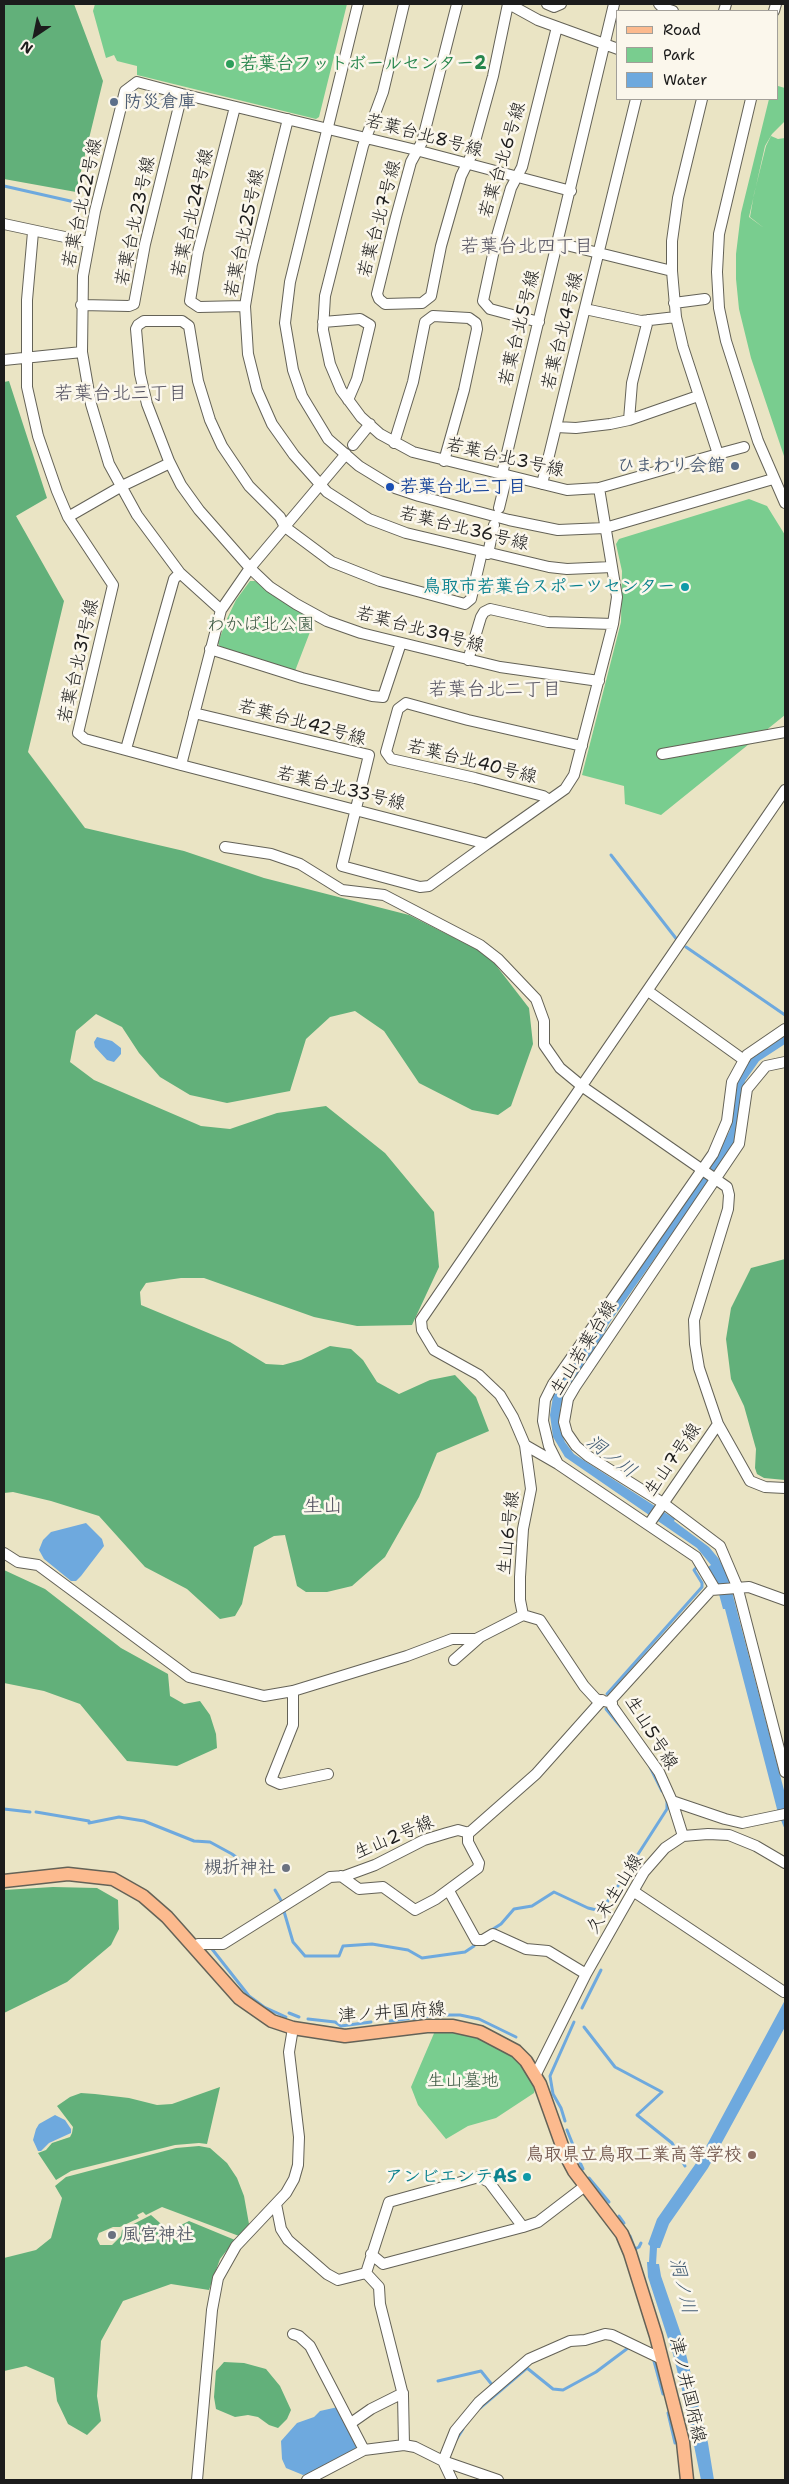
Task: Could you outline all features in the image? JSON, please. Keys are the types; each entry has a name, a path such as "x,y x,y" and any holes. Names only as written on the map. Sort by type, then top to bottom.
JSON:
{"main road":[{"name":"津ノ井国府線","path":"4,1881 68,1874 113,1879 143,1896 156,1906 239,1998 272,2021 292,2028 345,2036 427,2026 453,2026 480,2032 508,2046 526,2061 535,2076 564,2154 585,2186 622,2234 630,2253 662,2359 683,2442 687,2480"}],"street":[{"path":"358,4 290,282 285,323 293,370 302,396 328,439 378,478 419,496 508,520 558,530 605,528 773,479"},
{"name":"若葉台北3号線","path":"404,4 382,92 367,138 325,296 323,322 330,364 341,390 348,400 370,424 394,443 413,452 567,490 599,488 744,447"},
{"name":"若葉台北7号線","path":"457,4 422,142 410,162 396,216 378,294 378,299 385,304 422,303 429,299 441,246 466,164 471,156 493,76 508,4"},
{"path":"508,4 538,20 616,48"},
{"path":"547,4 554,7 561,4"},
{"name":"若葉台北5号線","path":"499,508 539,322 614,4"},
{"path":"659,4 663,8 670,10"},
{"name":"若葉台北6号線","path":"539,322 490,309 483,301 496,236 516,177 522,167 557,27"},
{"name":"若葉台北22号線","path":"221,610 180,573 146,530 109,464 91,404 82,352 81,305 88,242 125,91 137,82 327,128"},
{"name":"若葉台北23号線","path":"81,305 129,306 134,304 145,244 182,94"},
{"name":"若葉台北4号線","path":"542,484 636,100"},
{"path":"702,100 678,198 672,240 672,270 676,318 698,396 718,454"},
{"path":"751,100 719,234 717,272 720,308 726,341 758,441 785,503"},
{"name":"若葉台北24号線","path":"236,107 198,252 190,300 199,307 245,306"},
{"name":"若葉台北25号線","path":"288,119 252,264 245,306 248,354 257,390 272,424 320,484"},
{"name":"若葉台北8号線","path":"327,128 571,191"},
{"path":"4,224 33,232 88,242"},
{"name":"若葉台北31号線","path":"33,232 27,300 26,357 27,387 38,436 68,517 113,585 78,734 85,739 181,765"},
{"path":"558,243 672,270"},
{"path":"674,303 705,299"},
{"path":"585,309 641,321 676,318"},
{"path":"394,443 412,382 425,322 433,316 469,318 476,322 477,329 464,390 444,461"},
{"path":"323,322 360,319 370,324 357,379 348,400"},
{"path":"629,420 632,383 648,320"},
{"name":"若葉台北39号線","path":"286,527 280,517 249,486 222,446 210,420 198,381 189,326 182,321 144,321 139,323 136,329 140,374 147,404 170,463 181,485 199,510 250,568 277,591 327,621 361,633 468,660 532,673 599,681"},
{"path":"4,360 82,352"},
{"path":"556,426 595,427 629,420 698,396"},
{"path":"353,446 370,424"},
{"path":"181,765 221,610 250,568 346,454"},
{"path":"68,517 122,486 170,463"},
{"name":"若葉台北36号線","path":"320,484 341,502 369,519 406,533 460,545 485,553 567,569 612,567"},
{"path":"487,844 571,782 599,681 613,624 617,597 599,488"},
{"path":"286,527 332,562 380,581 465,604 471,598 494,526"},
{"path":"126,749 174,579 180,573"},
{"path":"468,660 480,617 490,609 548,622 613,624"},
{"path":"210,649 302,678 372,696 383,697 401,643"},
{"name":"若葉台北40号線","path":"549,800 544,796 475,778 391,759 386,752 398,709 406,703 468,720 582,746"},
{"name":"若葉台北42号線","path":"194,712 369,755 342,866 420,887 429,886 487,844"},
{"path":"662,754 785,732"},
{"name":"若葉台北33号線","path":"181,765 487,844"},
{"path":"583,1087 785,790"},
{"path":"225,847 272,854 300,864 342,890 384,895 480,944 498,959 536,999 544,1021 544,1045 560,1068 583,1087 727,1188 729,1195 728,1209 694,1320 694,1344 699,1368 718,1424"},
{"path":"648,991 744,1060"},
{"path":"558,1464 549,1446 543,1421 546,1400 553,1384 721,1140 727,1121 732,1082 747,1055 785,1029"},
{"name":"生山若葉台線","path":"785,1062 766,1066 747,1089 739,1144 575,1387 568,1399 564,1422 567,1433 576,1446 663,1503 720,1546 737,1586 785,1772"},
{"name":"生山6号線","path":"523,1615 520,1600 520,1577 523,1529 531,1489 525,1445 513,1417 500,1395 479,1375 434,1350 422,1330 422,1320 583,1087"},
{"name":"生山7号線","path":"648,1524 718,1424 750,1481 766,1487 785,1488"},
{"path":"525,1445 558,1464 696,1556 715,1589 737,1586 748,1587 785,1600"},
{"path":"4,1553 18,1562 38,1565 188,1677 264,1696 293,1691 407,1656 452,1639 470,1640 480,1637 523,1615 540,1620 584,1686 596,1699 607,1702 536,1774 468,1832 468,1842 479,1863 478,1868 449,1891 415,1910 383,1887 359,1889 341,1876"},
{"name":"生山5号線","path":"683,1836 672,1801 659,1772 607,1702 611,1700 693,1607 711,1590 715,1589"},
{"path":"454,1660 457,1655 476,1643 480,1637"},
{"path":"293,1691 293,1725 271,1780 280,1784 328,1774"},
{"path":"672,1801 725,1819 742,1822 785,1814"},
{"name":"生山2号線","path":"194,1947 198,1944 223,1944 330,1877 341,1876 375,1866 424,1840 458,1830 468,1832"},
{"path":"683,1836 729,1835 756,1846 785,1864"},
{"name":"久末生山線","path":"535,2076 586,1974 644,1872 665,1848 683,1836"},
{"path":"449,1891 476,1940 484,1940 494,1934 526,1949 548,1951 586,1974"},
{"path":"633,1891 784,1992"},
{"path":"196,2480 212,2310 218,2278 236,2246 276,2204 294,2179 298,2165 299,2137 289,2052 292,2028"},
{"path":"366,2273 388,2202 479,2177 489,2182 523,2228"},
{"path":"371,2254 383,2264 523,2228 538,2222 585,2186"},
{"path":"276,2204 282,2229 288,2240 328,2280 338,2280 366,2273"},
{"path":"366,2273 379,2287 380,2304 403,2393 404,2445"},
{"path":"293,2334 299,2336 310,2346 364,2450"},
{"path":"443,2460 462,2422 479,2402 529,2359 570,2341 585,2340 605,2334 612,2334 662,2359"},
{"path":"351,2423 371,2409 403,2393"},
{"path":"307,2480 364,2450 404,2445 415,2447 443,2460 498,2480"},
{"path":"443,2460 452,2480"}],"green space":[{"path":"4,4 74,4 103,81 76,192 4,179"},
{"name":"若葉台フットボールセンター2","path":"95,4 347,4 319,117 316,119 137,75 137,66 117,61 114,55 106,58 93,11"},
{"path":"779,86 785,88 785,121 772,134 765,146 756,187 766,146 771,136 778,139 785,138 785,459 751,358 739,309 736,254 741,213 769,100 779,100"},
{"path":"9,381 47,498 16,516 64,601 28,752 85,828 184,851 264,878 409,915 488,955 529,1008 533,1044 511,1106 498,1115 472,1110 419,1083 384,1031 355,1011 330,1017 306,1039 290,1091 227,1103 190,1095 160,1077 139,1053 122,1027 96,1014 76,1031 70,1062 94,1080 201,1126 230,1129 277,1113 326,1106 385,1153 434,1212 439,1267 412,1325 357,1326 314,1317 204,1278 181,1278 146,1283 140,1292 141,1305 230,1342 266,1364 283,1365 301,1360 330,1346 351,1349 363,1360 377,1382 399,1394 430,1380 455,1375 476,1397 489,1431 437,1453 419,1497 385,1557 352,1586 327,1592 306,1592 297,1586 285,1535 274,1536 254,1547 242,1604 235,1616 220,1619 187,1589 145,1567 99,1516 51,1501 13,1492 4,1493 4,382"},
{"path":"749,499 767,506 785,535 785,715 661,815 625,804 624,786 582,775 621,622 622,571 616,544 619,539"},
{"name":"わかば北公園","path":"250,581 255,581 315,619 295,671 221,649 218,643 236,600"},
{"path":"785,1259 785,1480 764,1478 757,1474 755,1468 756,1449 744,1406 731,1379 726,1339 731,1308 751,1268"},
{"path":"4,1570 45,1589 121,1648 168,1674 170,1696 184,1704 200,1701 210,1715 216,1734 217,1748 177,1766 127,1761 80,1704 44,1691 4,1683"},
{"path":"53,1887 97,1888 118,1900 119,1929 111,1945 67,1982 4,2013 4,1890"},
{"name":"生山墓地","path":"435,2031 467,2034 505,2048 525,2068 536,2085 534,2093 496,2118 468,2126 446,2139 418,2105 411,2087"},
{"path":"220,2087 207,2144 175,2145 71,2171 56,2180 38,2153 46,2150 52,2143 70,2137 73,2127 57,2106 70,2097 81,2093 129,2098 157,2105 172,2104"},
{"path":"199,2146 210,2148 227,2163 237,2178 244,2196 249,2224 239,2236 162,2207 146,2215 143,2212 137,2215 139,2218 120,2227 113,2227 99,2233 97,2239 100,2245 112,2245 121,2236 122,2230 151,2215 169,2231 189,2221 235,2240 220,2259 209,2290 171,2284 123,2301 101,2341 97,2396 101,2421 87,2435 68,2424 57,2401 54,2378 26,2366 4,2371 4,2258 36,2250 51,2238 62,2198 55,2186 66,2177 176,2148"},
{"path":"224,2362 244,2363 266,2369 280,2386 291,2410 287,2419 278,2428 269,2425 258,2417 248,2415 235,2417 216,2409 214,2397 216,2371"}],"water":[{"path":"785,1035 785,1044 759,1061 745,1081 736,1139 730,1151 608,1325 601,1340 565,1392 560,1410 560,1430 565,1442 574,1454 675,1519 674,1521 709,1547 719,1559 724,1569 726,1569 785,1794 785,1830 778,1813 725,1609 723,1609 716,1583 708,1567 711,1565 697,1548 565,1457 553,1437 550,1415 554,1390 718,1154 730,1130 738,1080 753,1055"},
{"path":"97,1037 112,1041 121,1048 121,1054 114,1062 107,1060 95,1047 94,1042"},
{"path":"86,1523 102,1539 104,1546 81,1576 76,1581 71,1581 44,1559 39,1550 43,1540 51,1532"},
{"path":"785,2000 785,2027 708,2168 669,2224 660,2248 657,2248 656,2264 659,2264 661,2276 681,2334 708,2443 714,2480 701,2480 673,2354 648,2277 647,2262 649,2262 650,2246 648,2244 657,2219 701,2156"},
{"path":"55,2115 65,2120 71,2129 71,2133 49,2143 41,2151 38,2151 33,2140 36,2129 39,2124"},
{"path":"338,2407 361,2450 315,2472 303,2475 286,2468 282,2459 281,2441 297,2423 314,2417 320,2411"}],"waterway":[{"path":"4,186 88,205"},
{"path":"611,855 678,941"},
{"path":"686,947 785,1015"},
{"path":"607,1694 702,1587 702,1583 694,1570 696,1568"},
{"path":"606,1709 621,1727"},
{"path":"650,1767 662,1791"},
{"path":"626,1873 667,1809 667,1801"},
{"path":"4,1809 30,1812"},
{"path":"36,1812 89,1821"},
{"path":"89,1823 119,1817 144,1821 194,1841 210,1842 232,1854 252,1869"},
{"path":"490,1931 501,1924 514,1909 532,1906 554,1892 588,1908 601,1911 624,1877"},
{"path":"275,1890 282,1902"},
{"path":"283,1908 293,1942 305,1956 339,1956 343,1946 372,1944 408,1950 422,1958 465,1952 474,1946"},
{"path":"212,1949 249,1996 264,2007 286,2017"},
{"path":"582,2008 601,1970"},
{"path":"289,2013 299,2017"},
{"path":"390,2021 439,2015 460,2015 479,2019 516,2037"},
{"path":"308,2019 335,2022 341,2026 371,2022"},
{"path":"565,2121 561,2108 553,2094 550,2076 574,2022"},
{"path":"584,2027 615,2067 662,2092 637,2115 672,2143 685,2166"},
{"path":"567,2130 573,2145"},
{"path":"576,2154 583,2169"},
{"path":"589,2178 609,2202"},
{"path":"619,2216 624,2223"},
{"path":"630,2236 635,2249 641,2243"},
{"path":"480,2408 527,2368 553,2389 563,2390 596,2372 628,2348"},
{"path":"654,2361 663,2394"},
{"path":"438,2381 481,2371 493,2386"},
{"path":"668,2413 675,2443"},
{"path":"456,2440 463,2429"}],"place":[{"name":"若葉台フットボールセンター2","path":"230,64"},
{"name":"防災倉庫","path":"114,102"},
{"name":"ひまわり会館","path":"735,466"},
{"name":"若葉台北三丁目","path":"390,487"},
{"name":"鳥取市若葉台スポーツセンター","path":"685,587"},
{"name":"槻折神社","path":"286,1868"},
{"name":"鳥取県立鳥取工業高等学校","path":"752,2155"},
{"name":"アンビエンテAS","path":"527,2177"},
{"name":"風宮神社","path":"112,2235"}],"district":[{"name":"若葉台北四丁目","path":"527,247"},
{"name":"若葉台北三丁目","path":"121,394"},
{"name":"若葉台北二丁目","path":"495,690"},
{"name":"生山","path":"323,1507"}],"water label":[{"name":"洞ノ川","path":"611,1457"},
{"name":"洞ノ川","path":"682,2286"}]}
